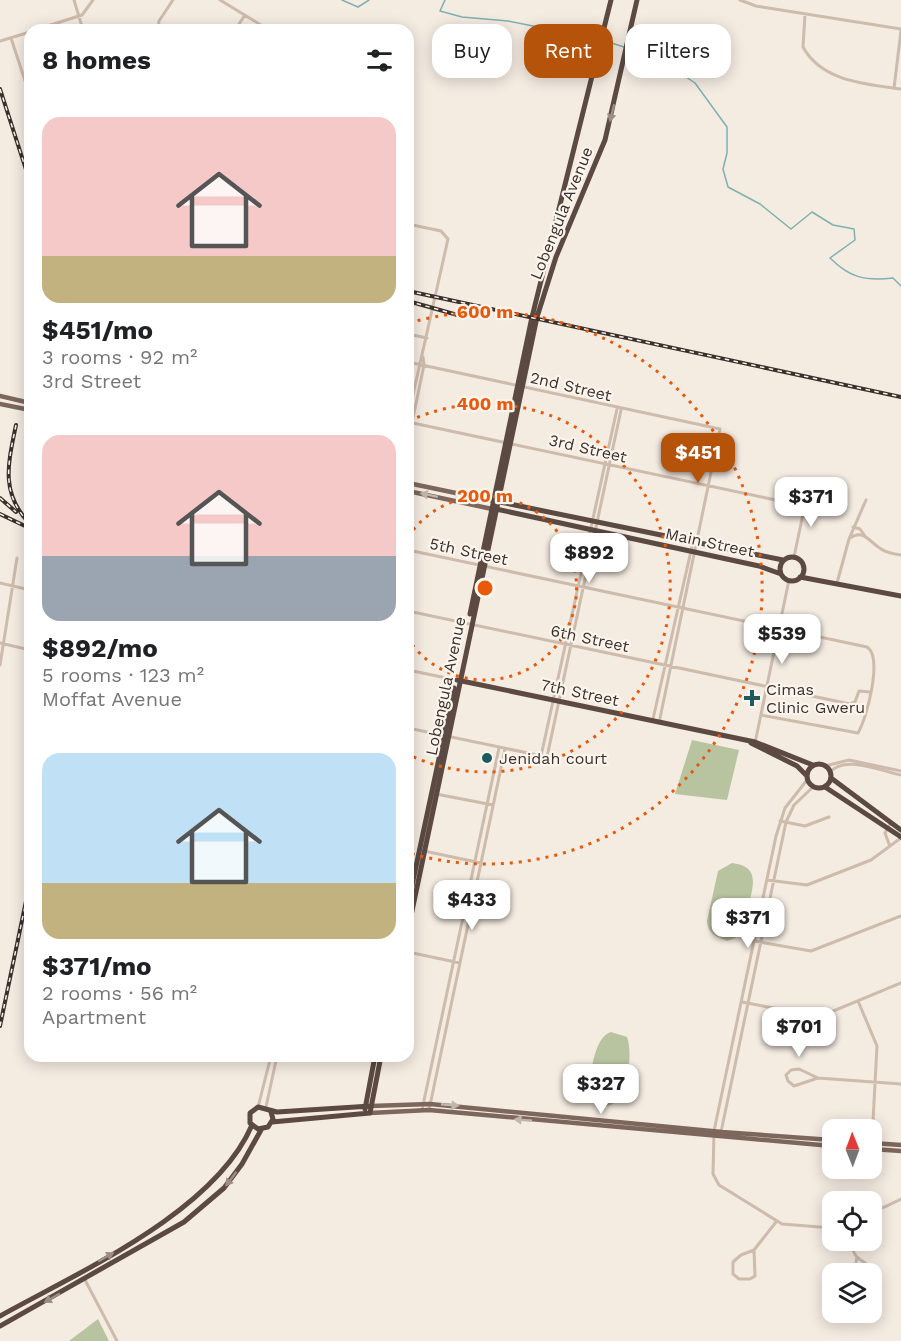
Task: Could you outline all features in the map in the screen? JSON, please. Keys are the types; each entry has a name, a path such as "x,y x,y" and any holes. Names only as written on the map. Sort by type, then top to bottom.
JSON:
{"highway":[{"name":"Lobengula Avenue","path":"414,896 433,794 509,442 532,317 611,0"},
{"name":"Lobengula Avenue","path":"520,386 548,279 604,140 637,0"},
{"name":"Main Street","path":"496,501 761,557 783,560 794,557"},
{"name":"Main Street","path":"494,509 759,566 781,574 789,580"},
{"path":"532,517 534,509"},
{"path":"559,524 561,515"},
{"path":"625,538 628,529"},
{"path":"658,545 660,535"},
{"path":"727,560 729,550"},
{"path":"759,566 761,557"},
{"path":"794,557 801,561 804,568 816,578"},
{"path":"781,574 780,566 783,560"},
{"path":"800,577 804,568"},
{"path":"789,580 800,577 816,578 901,596"},
{"name":"7th Street","path":"457,680 747,741 813,765"},
{"name":"7th Street","path":"755,743 797,766 807,778"},
{"path":"901,830 889,826 825,787 813,788 807,778 813,765 825,766 831,775 889,826 901,837"},
{"path":"825,787 831,775"},
{"name":"Lobengula Avenue","path":"414,881 422,850"},
{"path":"368,1110 374,1062"},
{"path":"368,1110 380,1062"},
{"path":"261,1130 252,1125 249,1116 258,1107 266,1107 271,1112 272,1122"},
{"path":"271,1112 368,1110"},
{"path":"0,1326 184,1222 224,1188 242,1164 261,1130 272,1122 368,1110"},
{"path":"0,1316 149,1232 202,1191 230,1160 252,1125"}],"main road":[{"path":"0,396 24,402"},
{"path":"0,404 24,409"},
{"path":"414,484 496,501"},
{"path":"414,492 494,509"},
{"path":"368,1110 430,1104 822,1139"},
{"path":"368,1110 429,1110 716,1138 822,1145"},
{"path":"882,1143 901,1145"},
{"path":"882,1150 901,1151"}],"street":[{"path":"74,0 81,24"},
{"path":"54,24 84,13 93,0"},
{"path":"159,24 173,0"},
{"path":"220,0 259,24"},
{"path":"741,0 756,6 901,30 894,88"},
{"path":"805,13 803,47 824,70 843,79 901,89"},
{"path":"239,24 245,15"},
{"path":"0,41 24,34"},
{"path":"11,38 24,78"},
{"path":"414,225 441,231 448,239 414,389"},
{"path":"414,335 427,338"},
{"path":"414,406 424,365 423,355"},
{"name":"2nd Street","path":"414,364 720,429 708,487"},
{"path":"595,522 605,464 619,409"},
{"path":"414,729 547,757 578,586 610,465 619,409"},
{"name":"3rd Street","path":"414,423 799,505 803,514 794,557"},
{"path":"656,722 677,608 698,536 708,487"},
{"path":"837,583 853,527 866,500"},
{"path":"853,527 860,529 882,550 901,555"},
{"path":"541,756 572,646 593,531"},
{"path":"849,539 855,535 865,536"},
{"name":"5th Street","path":"414,551 871,649 876,661 861,729 856,733 761,715"},
{"path":"656,722 684,610 693,552"},
{"path":"0,665 17,558"},
{"path":"755,743 789,580"},
{"path":"0,583 24,588"},
{"name":"6th Street","path":"414,612 852,704 859,691 870,692"},
{"path":"2,643 24,648"},
{"name":"7th Street","path":"414,671 457,680"},
{"path":"422,1110 499,747"},
{"path":"429,1110 505,749"},
{"path":"825,766 838,763 901,773"},
{"path":"831,775 838,763"},
{"path":"807,778 790,799 780,821 714,1131 716,1138 714,1180 776,1222 792,1226 822,1228"},
{"path":"716,1138 722,1132 786,822 794,805 813,788"},
{"path":"433,794 493,805"},
{"path":"780,821 809,825 829,817"},
{"path":"889,826 885,835 889,844"},
{"path":"482,832 487,834"},
{"path":"767,880 807,885 871,860 901,837"},
{"path":"422,850 481,863"},
{"path":"464,915 470,916"},
{"path":"754,941 811,951 901,916"},
{"path":"414,954 460,963"},
{"path":"741,1002 819,1017 901,983"},
{"path":"858,1001 876,1040 874,1119"},
{"path":"258,1107 270,1062"},
{"path":"266,1107 276,1062"},
{"path":"728,1064 735,1066"},
{"path":"432,1065 438,1067"},
{"path":"819,1078 794,1086 788,1081 786,1075 791,1070 798,1069 819,1078 901,1084"},
{"path":"265,1086 270,1087"},
{"path":"882,1208 901,1199"},
{"path":"754,1250 755,1275 750,1279 739,1279 733,1274 733,1262 741,1255 754,1250 776,1222"},
{"path":"854,1251 857,1257 867,1263"},
{"path":"856,1263 857,1257"},
{"path":"80,1271 117,1341"}],"green space":[{"path":"692,740 739,750 727,800 675,794"},
{"path":"732,863 747,868 751,873 753,885 743,931 727,941 711,932 707,921 718,871"},
{"path":"611,1032 627,1037 628,1074 619,1098 611,1105 602,1105 590,1098 591,1071 600,1042 605,1035"},
{"path":"98,1319 109,1341 69,1341"}],"waterway":[{"path":"342,0 358,7 369,0"},
{"path":"445,0 440,11 462,17 524,24"},
{"path":"613,44 624,47"},
{"path":"688,78 695,83 727,127 727,153 723,169 728,187 760,204 791,229 812,212 833,225 854,229 855,240 830,258 844,270 858,277 893,278 901,286"}],"railway":[{"path":"0,89 24,163"},
{"path":"414,292 901,397"},
{"path":"414,303 461,316"},
{"path":"16,425 9,478 14,501 24,517"},
{"path":"0,498 16,512"},
{"path":"0,514 24,526"},
{"path":"0,1026 24,911"}],"place":[{"name":"Cimas Clinic Gweru","path":"752,698"},
{"name":"Jenidah court","path":"487,758"}]}
